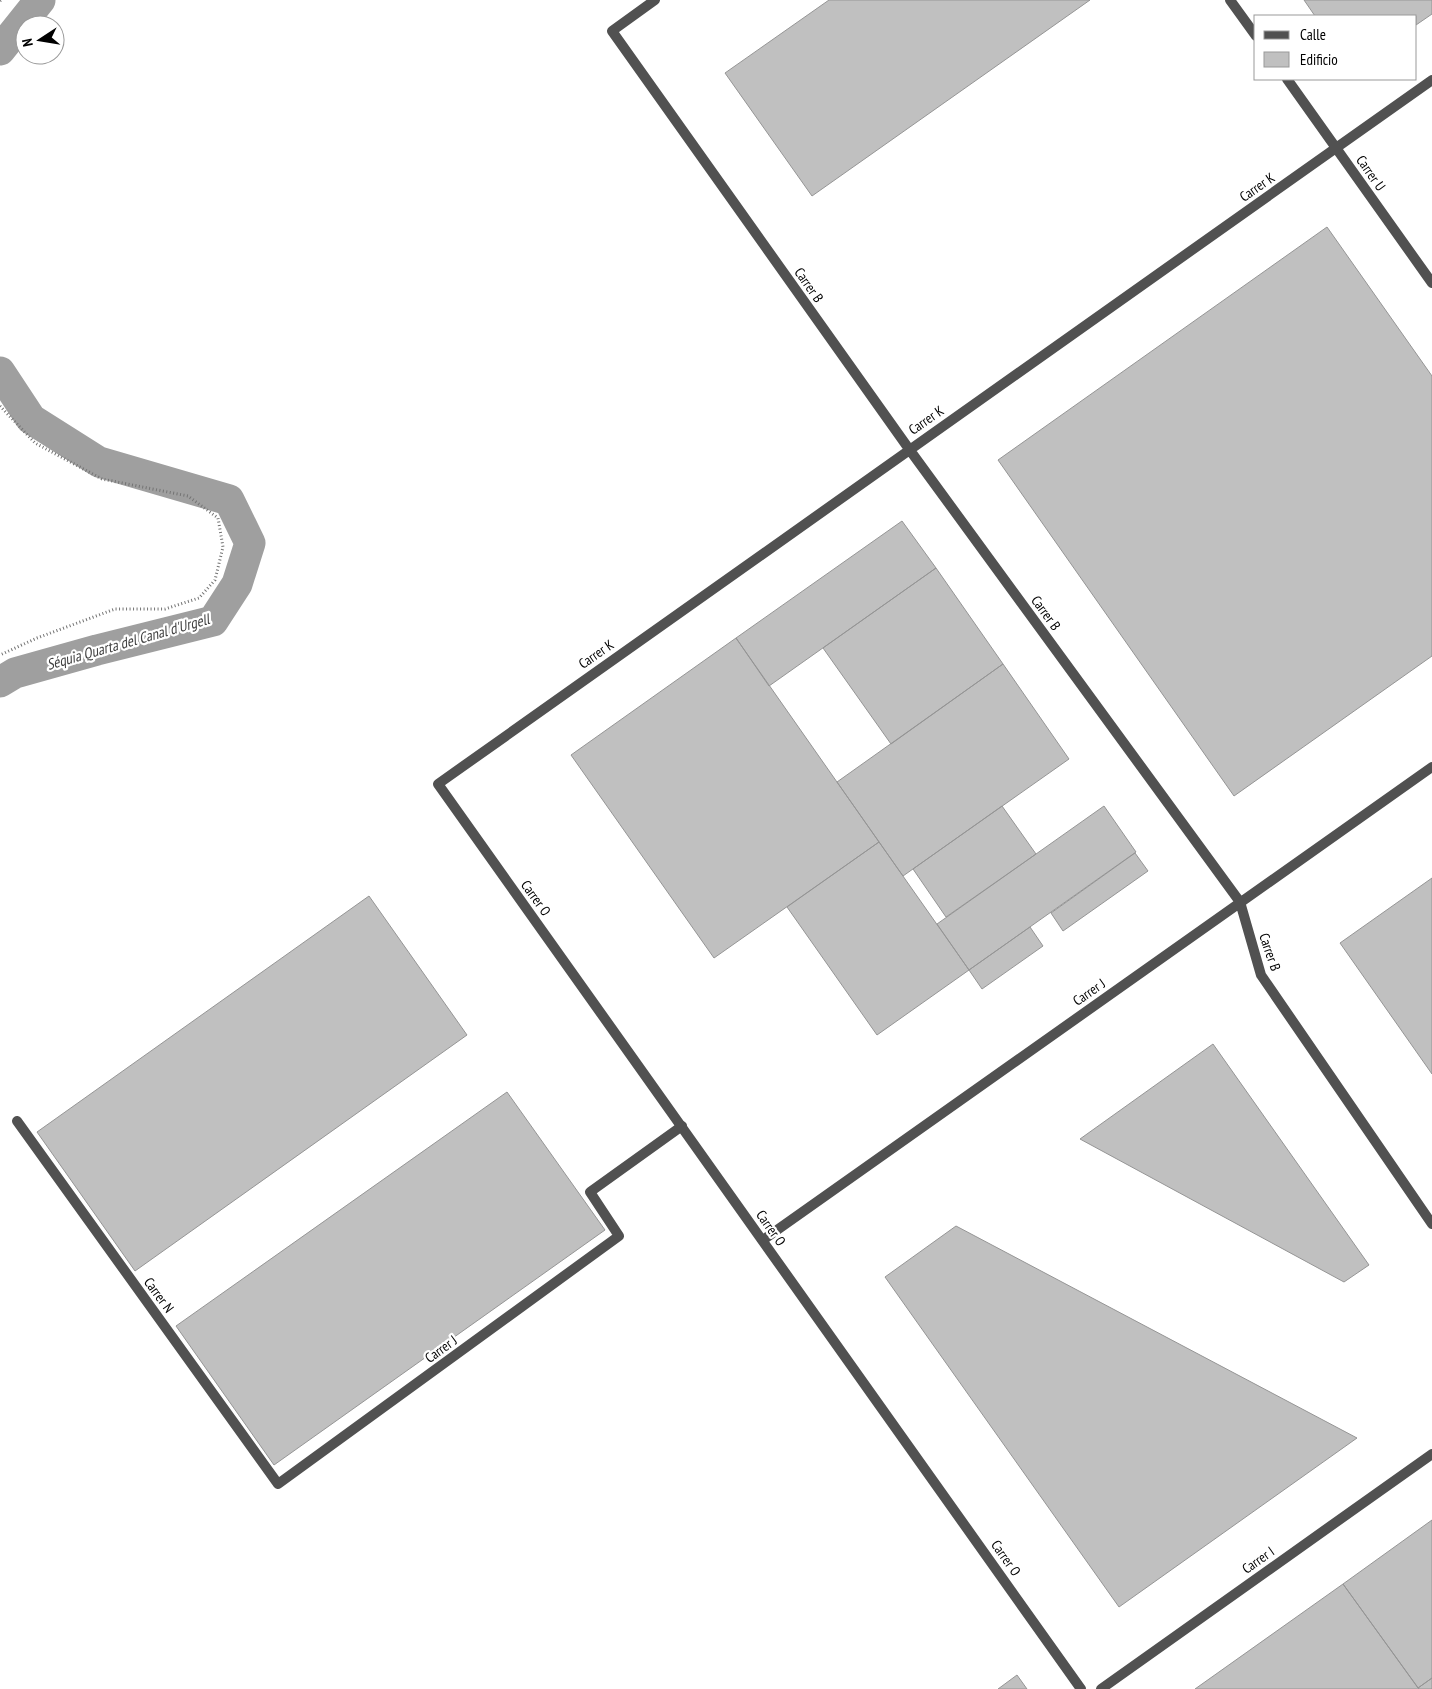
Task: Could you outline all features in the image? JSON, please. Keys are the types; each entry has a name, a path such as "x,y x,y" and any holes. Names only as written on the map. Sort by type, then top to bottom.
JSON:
{"street":[{"name":"Carrer B","path":"655,0 612,31 909,449 1240,902 1261,975 1432,1224"},
{"path":"1230,0 1254,33"},
{"name":"Carrer U","path":"1288,80 1432,283"},
{"name":"Carrer K","path":"438,784 1432,80"},
{"name":"Carrer J","path":"763,1240 1432,767"},
{"name":"Carrer O","path":"438,784 1081,1689"},
{"name":"Carrer N","path":"17,1122 278,1484"},
{"name":"Carrer J","path":"278,1484 619,1236 590,1192 682,1126"},
{"name":"Carrer I","path":"1101,1689 1432,1454"}],"path":[{"path":"0,406 35,443 102,479 188,496 218,518 223,547 215,580 199,598 165,609 115,609 37,638 0,655"}],"building":[{"path":"829,0 1090,0 812,196 725,73"},
{"path":"1304,0 1432,0 1432,14 1417,24 1417,15 1314,15"},
{"path":"1327,227 1432,376 1432,656 1234,796 998,460"},
{"path":"902,521 936,568 769,686 736,638"},
{"path":"936,568 1003,664 891,744 823,648"},
{"path":"736,638 879,842 714,958 571,755"},
{"path":"1003,664 1069,759 903,876 837,782"},
{"path":"1002,806 1036,854 946,917 913,869"},
{"path":"1104,806 1136,852 969,970 937,924"},
{"path":"879,842 969,970 877,1035 787,907"},
{"path":"1135,853 1148,871 1063,931 1051,913"},
{"path":"1432,878 1432,1074 1340,943"},
{"path":"369,896 467,1035 135,1271 37,1132"},
{"path":"1030,927 1043,946 982,989 969,970"},
{"path":"1213,1044 1369,1265 1344,1282 1080,1139"},
{"path":"507,1092 605,1230 274,1465 176,1326"},
{"path":"956,1226 1357,1438 1119,1607 885,1277"},
{"path":"1432,1520 1432,1678 1418,1688 1343,1584"},
{"path":"1343,1584 1419,1689 1195,1689"},
{"path":"1017,1675 1027,1689 998,1689"},
{"path":"1432,1678 1432,1689 1418,1688"}],"waterway":[{"name":"Séquia Quarta del Canal d'Urgell","path":"0,50 40,0"},
{"name":"Séquia Quarta del Canal d'Urgell","path":"0,372 31,419 99,462 229,500 250,543 237,584 213,621 15,673 0,682"}]}
